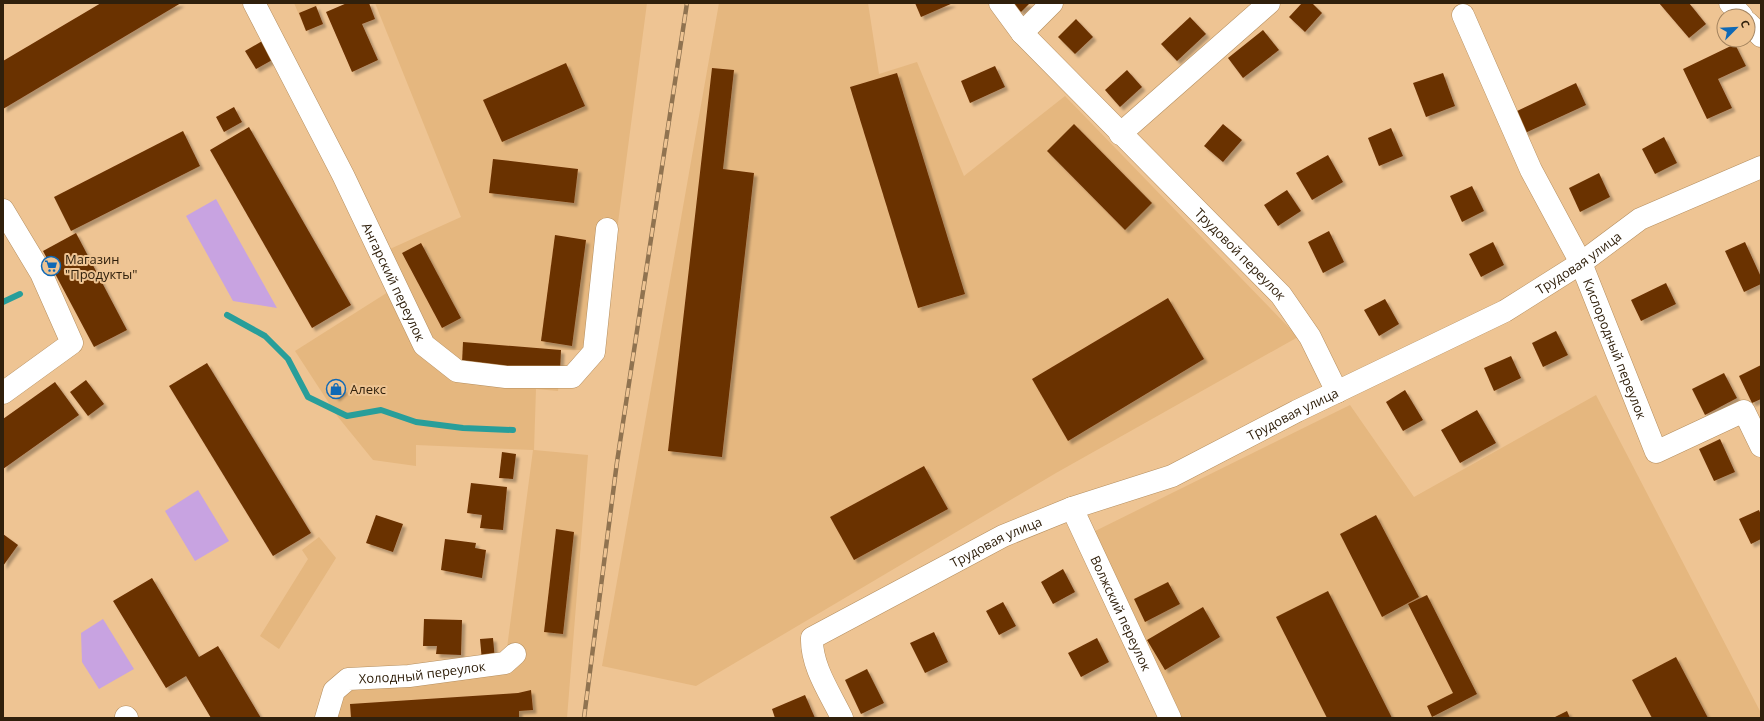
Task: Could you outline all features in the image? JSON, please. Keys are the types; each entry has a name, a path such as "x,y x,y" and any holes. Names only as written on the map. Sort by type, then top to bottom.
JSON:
{"street":[{"name":"Ангарский переулок","path":"254,3 343,175 424,345 457,371 506,377 572,377 594,352 607,229"},
{"name":"Трудовой переулок","path":"1000,3 1022,33 1280,295 1310,337 1337,392"},
{"path":"1022,33 1052,3"},
{"path":"1120,134 1269,3"},
{"name":"Кислородный переулок","path":"1463,15 1531,170 1581,263 1656,452 1744,411 1761,446"},
{"name":"Трудовая улица","path":"842,718 817,666 812,647 812,638 1004,536 1072,508 1172,476 1337,392 1505,311 1581,263 1640,219 1761,167"},
{"path":"3,210 41,273 72,343 3,393"},
{"name":"Волжский переулок","path":"1072,508 1170,718"},
{"name":"Холодный переулок","path":"326,718 334,691 348,679 409,676 506,663 515,654"}],"shaded area":[{"path":"294,3 323,3 316,6 323,24 306,31"},
{"path":"375,3 647,3 604,329 583,350 561,350 558,391 536,389 534,450 588,455 567,718 326,718 334,691 505,663 533,450 416,445 416,466 373,460 338,417 295,351 396,287 381,253 461,217"},
{"path":"719,3 868,3 879,74 917,62 964,176 1065,96 1298,337 1056,473 696,686 602,666"},
{"path":"216,199 277,308 233,301 186,216"},
{"path":"1596,395 1761,713 1761,718 1161,718 1077,540 1350,405 1414,497"},
{"path":"198,490 229,541 195,561 165,511"},
{"path":"319,537 336,558 279,649 260,636 308,559 302,550"},
{"path":"103,619 134,669 99,689 82,662 81,633"}],"building":[{"path":"101,3 181,3 3,109 3,61"},
{"path":"347,3 369,3 375,19 362,24 378,60 352,72 326,12"},
{"path":"915,3 953,3 921,17"},
{"path":"1012,3 1030,3 1021,12"},
{"path":"1302,3 1312,3 1322,13 1305,32 1289,17"},
{"path":"1659,3 1689,3 1706,24 1689,38"},
{"path":"316,6 323,24 306,31 299,13"},
{"path":"1190,17 1206,34 1177,61 1161,44"},
{"path":"1076,19 1093,37 1075,54 1058,37"},
{"path":"1263,30 1279,50 1243,78 1228,58"},
{"path":"264,40 274,59 256,69 245,51"},
{"path":"1727,48 1737,48 1746,66 1718,79 1732,108 1707,119 1683,69"},
{"path":"566,63 585,106 502,142 483,100"},
{"path":"995,66 1005,87 970,103 961,81"},
{"path":"712,68 734,70 723,169 754,173 722,457 668,451"},
{"path":"1127,70 1142,87 1120,107 1105,90"},
{"path":"897,73 965,294 918,308 850,87"},
{"path":"1443,73 1455,106 1426,117 1413,83"},
{"path":"1576,83 1586,105 1525,133 1515,112"},
{"path":"234,107 242,122 224,132 216,117"},
{"path":"1074,124 1152,203 1125,230 1047,151"},
{"path":"1223,124 1242,140 1223,162 1204,146"},
{"path":"249,127 351,305 312,328 210,150"},
{"path":"1391,128 1403,156 1379,166 1368,138"},
{"path":"183,131 200,166 71,231 54,197"},
{"path":"1664,137 1677,163 1655,174 1642,149"},
{"path":"1328,155 1343,182 1312,200 1296,173"},
{"path":"493,159 578,169 574,203 489,193"},
{"path":"1599,173 1610,197 1580,212 1569,188"},
{"path":"1472,186 1484,211 1462,222 1450,196"},
{"path":"1287,190 1301,211 1278,226 1264,205"},
{"path":"1329,231 1344,262 1323,273 1308,242"},
{"path":"76,233 127,330 94,347 43,251"},
{"path":"555,235 586,240 572,346 541,341"},
{"path":"1493,242 1504,265 1481,277 1469,254"},
{"path":"1745,242 1761,277 1761,284 1744,292 1725,251"},
{"path":"421,243 461,318 442,328 402,253"},
{"path":"1666,283 1676,304 1641,321 1631,300"},
{"path":"1168,298 1204,359 1068,441 1032,379"},
{"path":"1385,299 1399,324 1379,336 1364,310"},
{"path":"1556,331 1568,355 1543,367 1532,343"},
{"path":"463,342 561,350 560,371 462,363"},
{"path":"1511,356 1521,378 1494,391 1484,368"},
{"path":"207,363 311,533 273,556 169,386"},
{"path":"1761,365 1761,399 1752,403 1739,376"},
{"path":"1724,373 1737,398 1705,415 1692,389"},
{"name":"Алекс","path":"335,379 344,391 336,398 327,386"},
{"path":"86,380 104,404 88,416 70,392"},
{"path":"55,382 79,415 3,469 3,419"},
{"path":"1405,390 1423,420 1403,431 1386,402"},
{"path":"1477,410 1496,443 1460,463 1441,430"},
{"path":"1720,439 1735,472 1714,481 1699,449"},
{"path":"502,452 516,454 513,479 499,478"},
{"path":"924,466 948,509 854,560 830,517"},
{"path":"471,483 507,487 503,530 480,528 482,515 467,513"},
{"path":"1759,510 1761,515 1761,539 1751,544 1739,519"},
{"path":"376,515 403,524 393,552 366,543"},
{"path":"1376,515 1419,597 1382,617 1340,534"},
{"path":"556,529 574,532 563,634 544,632"},
{"path":"3,534 18,545 3,566"},
{"path":"445,539 476,543 475,548 486,550 482,578 441,570"},
{"path":"1063,569 1075,592 1053,604 1041,582"},
{"path":"152,578 199,657 218,646 261,718 211,718 186,676 166,688 113,601"},
{"path":"1168,582 1180,604 1145,622 1134,599"},
{"path":"1328,591 1392,718 1327,718 1276,617"},
{"path":"1427,595 1477,694 1432,717 1427,706 1453,693 1408,604"},
{"path":"1003,602 1016,626 999,635 986,611"},
{"path":"1203,607 1220,637 1165,670 1147,640"},
{"path":"424,619 462,620 461,655 436,654 437,646 423,646"},
{"path":"934,632 948,662 925,673 910,643"},
{"path":"493,638 495,660 482,661 480,639"},
{"path":"1097,638 1109,662 1081,677 1068,653"},
{"path":"1676,657 1708,718 1652,718 1632,680"},
{"path":"867,669 884,703 861,714 845,680"},
{"path":"531,690 533,710 519,711 519,718 351,718 350,704 518,693"},
{"path":"805,695 815,718 775,718 772,709"},
{"path":"1567,711 1570,718 1553,718"}],"waterway":[{"path":"3,302 20,294"},
{"path":"227,315 265,336 288,359 308,397 347,416 381,410 416,422 463,428 513,430"}],"railway":[{"path":"584,718 617,462 687,3"}],"place":[{"name":"Магазин \"Продукты\"","path":"51,266"},
{"name":"Алекс","path":"336,389"}]}
